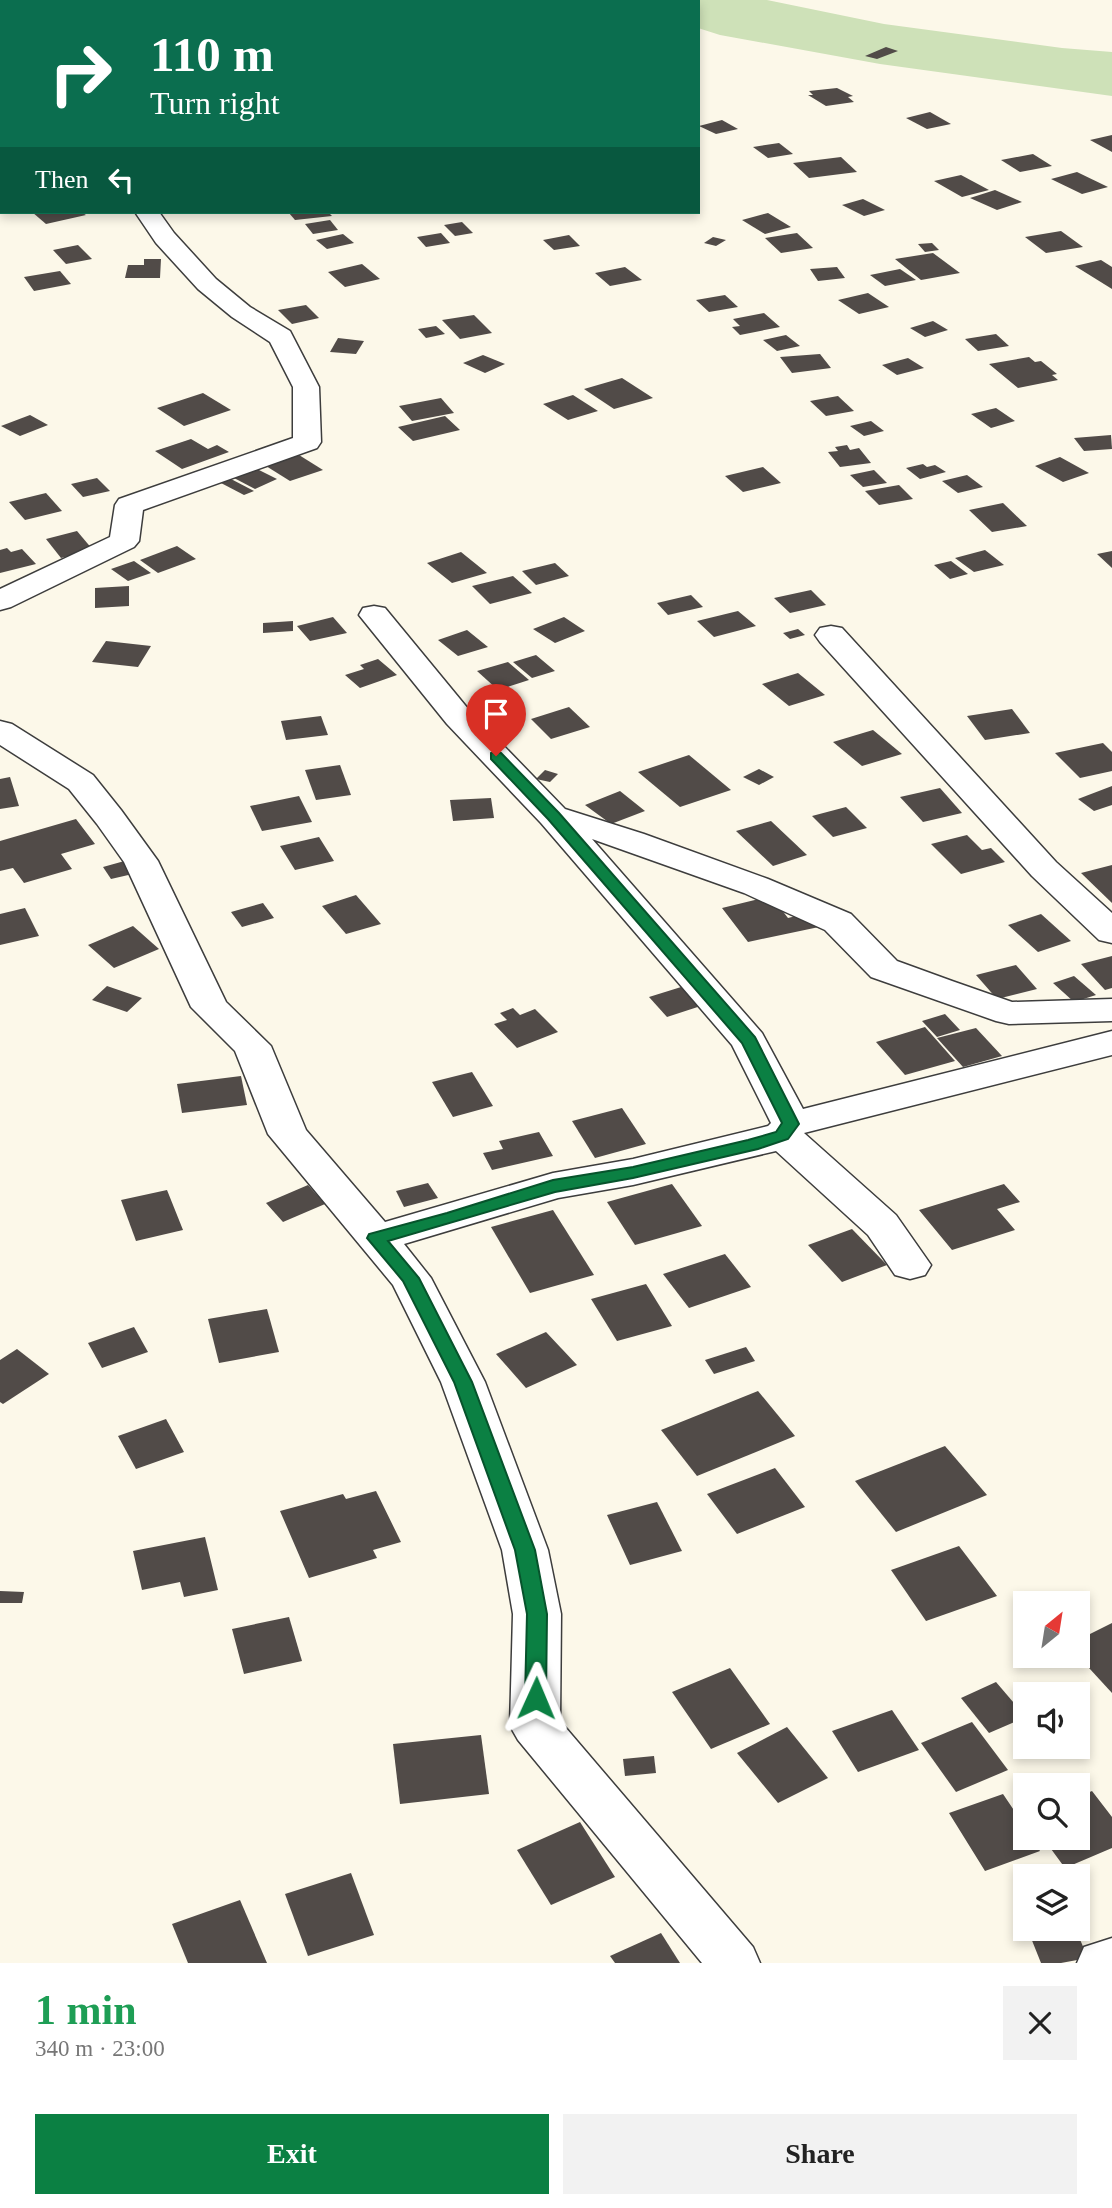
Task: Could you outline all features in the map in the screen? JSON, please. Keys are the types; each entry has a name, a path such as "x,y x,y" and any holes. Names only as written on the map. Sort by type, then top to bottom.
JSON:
{"street":[{"path":"0,601 124,541 129,505 307,442 306,387 281,337 242,312 207,284 165,238 148,214"},
{"path":"374,615 458,717 554,816 749,1041 786,1130 882,1225 910,1265"},
{"path":"831,635 1044,869 1112,932"},
{"path":"0,731 81,782 133,850 141,861 210,1007 252,1046 288,1134 410,1278 463,1382 525,1550 537,1614 535,1726 734,1963"},
{"path":"554,816 756,886 838,922 884,969 950,993 1009,1013 1112,1010"},
{"path":"376,1238 452,1218 553,1186 678,1162 905,1097 1112,1043"},
{"path":"1103,1963 1112,1961"}],"green space":[{"path":"700,0 767,0 884,24 1062,48 1112,52 1112,96 880,64 720,35 700,29"}],"building":[{"path":"886,47 898,51 877,59 865,56"},
{"path":"837,88 853,96 848,97 854,102 826,106 808,95 813,95 809,91"},
{"path":"930,112 951,124 927,129 906,118"},
{"path":"722,120 738,129 716,134 700,126"},
{"path":"1112,135 1112,152 1090,140"},
{"path":"779,143 793,154 768,158 753,147"},
{"path":"1033,154 1052,166 1020,172 1001,160"},
{"path":"841,157 857,172 809,178 793,163"},
{"path":"1077,172 1108,187 1082,194 1051,179"},
{"path":"961,175 989,190 962,197 934,181"},
{"path":"995,190 1022,202 997,210 970,198"},
{"path":"863,199 885,210 864,216 842,205"},
{"path":"768,213 791,227 765,234 742,220"},
{"path":"34,214 86,215 46,224"},
{"path":"290,214 332,216 295,220"},
{"path":"330,220 338,230 313,234 305,224"},
{"path":"462,222 473,233 455,236 444,225"},
{"path":"1061,231 1083,247 1046,253 1025,237"},
{"path":"441,233 450,243 426,247 417,237"},
{"path":"797,233 813,248 781,253 765,238"},
{"path":"343,234 354,243 327,249 316,240"},
{"path":"569,235 580,246 554,250 543,240"},
{"path":"713,237 726,240 716,246 704,243"},
{"path":"932,243 939,250 925,252 918,244"},
{"path":"78,245 92,259 66,264 53,250"},
{"path":"933,253 960,273 921,280 895,259"},
{"path":"144,259 161,259 160,278 125,278 128,265 144,265"},
{"path":"1101,260 1112,267 1112,289 1075,266"},
{"path":"362,264 380,279 345,287 328,272"},
{"path":"625,267 642,280 610,286 595,273"},
{"path":"837,267 845,278 818,281 810,269"},
{"path":"900,269 916,280 885,286 870,275"},
{"path":"60,271 71,284 34,291 24,277"},
{"path":"868,293 889,307 859,314 838,300"},
{"path":"725,295 738,307 709,312 696,300"},
{"path":"306,305 319,318 292,324 278,310"},
{"path":"764,313 780,327 740,335 732,327 740,326 733,319"},
{"path":"474,315 492,333 460,339 442,320"},
{"path":"933,321 948,330 925,337 910,328"},
{"path":"436,326 445,334 426,338 418,329"},
{"path":"996,334 1009,346 978,351 965,339"},
{"path":"786,335 800,346 777,351 763,340"},
{"path":"338,338 364,341 356,354 330,352"},
{"path":"820,354 831,368 792,373 780,357"},
{"path":"483,355 505,364 485,373 463,363"},
{"path":"1029,357 1035,362 1041,361 1057,374 1052,375 1058,380 1018,388 989,364"},
{"path":"908,358 924,368 897,375 882,365"},
{"path":"622,378 653,398 614,409 584,389"},
{"path":"203,393 231,410 184,426 157,408"},
{"path":"573,395 598,411 568,420 543,404"},
{"path":"838,396 854,411 826,416 810,401"},
{"path":"441,398 454,413 412,421 399,406"},
{"path":"996,408 1015,421 991,428 971,414"},
{"path":"30,415 48,425 20,436 1,426"},
{"path":"445,416 460,430 413,441 398,427"},
{"path":"871,421 884,431 864,436 850,426"},
{"path":"1111,435 1112,449 1084,451 1074,438"},
{"path":"191,439 208,449 217,445 229,452 182,469 155,451"},
{"path":"847,445 850,450 859,448 871,463 840,467 828,452 838,451 835,447"},
{"path":"299,455 323,470 290,481 266,466"},
{"path":"1060,457 1089,473 1063,482 1035,466"},
{"path":"923,464 927,467 935,465 946,472 920,479 906,468"},
{"path":"763,467 781,483 743,492 725,476"},
{"path":"255,468 277,479 255,489 234,478"},
{"path":"874,470 887,483 863,487 850,475"},
{"path":"967,475 983,487 958,493 942,481"},
{"path":"97,478 110,491 83,497 71,484"},
{"path":"231,479 254,491 244,495 221,483"},
{"path":"899,485 913,499 879,505 865,491"},
{"path":"46,493 62,511 25,520 9,502"},
{"path":"1003,503 1027,526 992,532 969,510"},
{"path":"77,531 93,550 61,558 46,539"},
{"path":"177,546 196,559 158,573 140,560"},
{"path":"7,548 11,552 22,549 36,564 0,573 0,550"},
{"path":"985,550 1004,565 974,572 955,558"},
{"path":"1112,551 1112,568 1097,554"},
{"path":"461,552 487,573 452,583 427,563"},
{"path":"134,561 151,573 128,581 111,569"},
{"path":"951,561 968,574 950,579 934,565"},
{"path":"555,563 569,576 536,585 522,571"},
{"path":"513,576 532,593 490,604 472,586"},
{"path":"129,586 129,606 95,608 95,588"},
{"path":"811,590 826,605 790,613 774,598"},
{"path":"691,595 703,607 668,615 657,603"},
{"path":"738,611 756,626 714,637 697,621"},
{"path":"333,617 347,633 310,641 297,626"},
{"path":"564,617 585,631 555,643 533,629"},
{"path":"293,621 293,631 263,633 263,623"},
{"path":"798,629 805,635 790,639 783,633"},
{"path":"467,630 488,647 458,656 438,640"},
{"path":"106,641 151,646 138,667 92,662"},
{"path":"536,655 555,671 532,678 513,662"},
{"path":"378,659 397,675 360,688 345,675 364,669 360,665"},
{"path":"508,662 529,680 498,690 477,671"},
{"path":"798,673 825,695 789,706 762,684"},
{"path":"569,707 590,727 551,739 531,719"},
{"path":"1012,709 1030,733 985,740 967,716"},
{"path":"321,716 328,735 286,740 281,721"},
{"path":"873,730 902,754 862,766 833,742"},
{"path":"1103,743 1112,752 1112,771 1080,778 1055,753"},
{"path":"689,755 731,790 680,807 638,772"},
{"path":"340,765 351,795 316,800 305,770"},
{"path":"759,769 774,777 759,785 743,777"},
{"path":"545,770 558,774 550,782 536,779"},
{"path":"10,777 19,806 0,809 0,779"},
{"path":"1112,786 1112,805 1094,811 1078,799"},
{"path":"940,788 962,813 923,822 900,797"},
{"path":"620,791 645,811 611,824 585,805"},
{"path":"299,796 312,822 262,831 250,806"},
{"path":"491,798 494,818 453,821 450,800"},
{"path":"846,807 867,828 833,837 812,816"},
{"path":"76,819 95,844 61,854 72,869 24,883 13,868 0,871 0,841"},
{"path":"771,821 807,855 773,866 736,831"},
{"path":"967,835 982,850 991,848 1005,862 961,874 931,844"},
{"path":"319,837 334,861 295,870 280,846"},
{"path":"128,860 137,873 111,879 103,867"},
{"path":"1112,865 1112,903 1081,873"},
{"path":"356,895 381,924 346,934 322,906"},
{"path":"771,896 788,918 808,913 819,927 748,942 722,908"},
{"path":"263,903 274,918 242,927 231,912"},
{"path":"25,908 39,936 0,945 0,914"},
{"path":"1041,914 1071,941 1038,952 1008,925"},
{"path":"133,926 159,949 114,968 88,945"},
{"path":"1112,956 1112,988 1105,990 1081,964"},
{"path":"1016,965 1037,989 997,999 976,975"},
{"path":"1074,976 1096,995 1074,1002 1053,983"},
{"path":"694,983 713,1002 667,1017 649,997"},
{"path":"107,986 142,998 127,1012 92,1000"},
{"path":"513,1008 520,1015 535,1009 558,1032 517,1048 494,1024 507,1020 500,1013"},
{"path":"945,1014 960,1030 937,1037 922,1021"},
{"path":"925,1027 955,1061 905,1075 876,1042"},
{"path":"976,1028 1002,1056 963,1067 937,1038"},
{"path":"472,1072 493,1106 453,1117 432,1082"},
{"path":"241,1076 247,1105 182,1113 177,1084"},
{"path":"622,1108 646,1144 595,1158 572,1121"},
{"path":"539,1132 553,1156 492,1170 483,1153 503,1149 499,1141"},
{"path":"428,1183 438,1198 404,1207 396,1191"},
{"path":"672,1184 702,1226 635,1245 607,1202"},
{"path":"1004,1184 1020,1202 997,1209 1015,1230 952,1250 919,1210"},
{"path":"308,1185 325,1204 283,1222 266,1203"},
{"path":"167,1190 183,1230 136,1241 121,1200"},
{"path":"553,1210 594,1275 530,1293 491,1227"},
{"path":"852,1229 887,1265 842,1282 808,1245"},
{"path":"725,1254 751,1287 689,1308 663,1274"},
{"path":"646,1284 672,1326 617,1341 591,1299"},
{"path":"267,1309 279,1352 219,1363 208,1319"},
{"path":"134,1327 148,1352 102,1368 88,1343"},
{"path":"546,1332 577,1365 526,1388 496,1354"},
{"path":"746,1347 755,1361 714,1374 705,1360"},
{"path":"17,1349 49,1374 3,1404 0,1402 0,1360"},
{"path":"758,1391 795,1436 697,1476 661,1430"},
{"path":"166,1419 184,1452 136,1469 118,1436"},
{"path":"945,1446 987,1495 896,1532 855,1481"},
{"path":"775,1468 805,1507 737,1534 707,1494"},
{"path":"376,1491 401,1542 373,1550 377,1558 309,1578 280,1511 343,1494 346,1499"},
{"path":"657,1502 682,1551 630,1565 607,1515"},
{"path":"205,1537 218,1590 184,1597 180,1582 142,1590 133,1551"},
{"path":"959,1546 997,1596 926,1621 891,1570"},
{"path":"0,1591 24,1592 22,1603 0,1603"},
{"path":"289,1617 302,1661 244,1674 232,1629"},
{"path":"1112,1623 1112,1693 1089,1668 1090,1634"},
{"path":"730,1668 770,1724 711,1749 672,1692"},
{"path":"996,1682 1013,1702 1013,1723 989,1733 961,1698"},
{"path":"892,1710 919,1750 858,1772 832,1731"},
{"path":"972,1722 1008,1770 956,1792 921,1743"},
{"path":"787,1727 828,1778 778,1803 737,1753"},
{"path":"481,1735 489,1794 400,1804 393,1744"},
{"path":"654,1756 656,1773 625,1776 623,1759"},
{"path":"1090,1792 1112,1817 1112,1848 1074,1864 1062,1864 1052,1850 1090,1850"},
{"path":"1003,1794 1013,1809 1013,1850 1040,1851 985,1871 949,1813"},
{"path":"580,1822 615,1877 551,1905 517,1850"},
{"path":"351,1873 374,1935 308,1956 285,1894"},
{"path":"240,1900 267,1963 188,1963 172,1924"},
{"path":"661,1933 680,1963 615,1963 610,1956"},
{"path":"1032,1941 1081,1941 1088,1958 1061,1963 1041,1963"}],"route":[{"path":"496,756 554,816 749,1041 791,1124 782,1135 752,1145 633,1172 553,1186 452,1218 376,1238 410,1278 463,1382 525,1550 537,1614 536,1698"}]}
